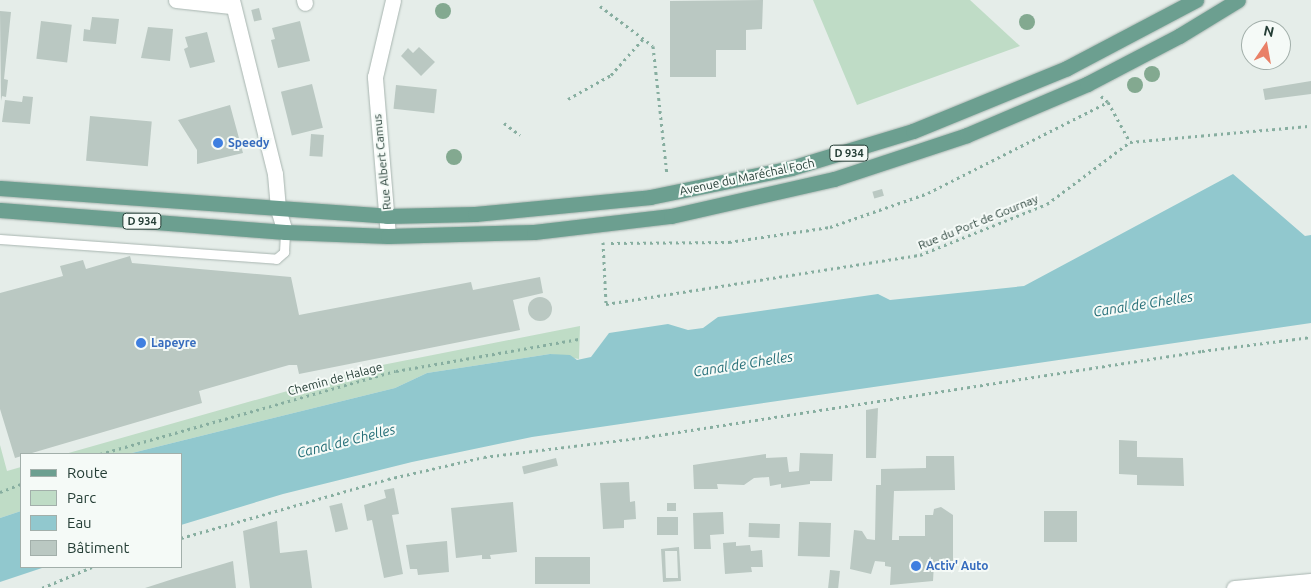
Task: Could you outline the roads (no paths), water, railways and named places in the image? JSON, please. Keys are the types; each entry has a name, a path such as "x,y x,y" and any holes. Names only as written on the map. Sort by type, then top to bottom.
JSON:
{"main road":[{"name":"Avenue du Maréchal Foch","path":"387,216 474,214 650,197 846,154 1029,85 1134,35 1196,0"},
{"name":"Avenue du Maréchal Foch","path":"388,236 458,237 587,227 671,216 834,179 999,122 1124,64 1238,0"},
{"name":"D 934","path":"0,188 387,216"},
{"name":"D 934","path":"0,210 285,232 388,236"}],"street":[{"path":"176,0 232,3 275,174 278,209 285,232"},
{"name":"Rue Albert Camus","path":"388,236 379,148 376,77 393,0"},
{"path":"1234,588 1311,581"}],"lane":[{"path":"0,239 276,259 284,252 285,232"}],"water":[{"name":"Canal de Chelles","path":"1233,174 1305,236 1311,235 1311,323 532,437 412,462 283,494 182,525 182,453 132,453 395,388 427,373 550,354 570,355 577,360 591,357 609,333 668,324 688,330 703,328 718,317 878,294 890,300 1024,286"},
{"path":"20,511 20,568 42,568 0,582 0,518"}],"place":[{"name":"Speedy","path":"218,143"},
{"name":"Lapeyre","path":"141,343"},
{"name":"Activ' Auto","path":"916,566"}]}
